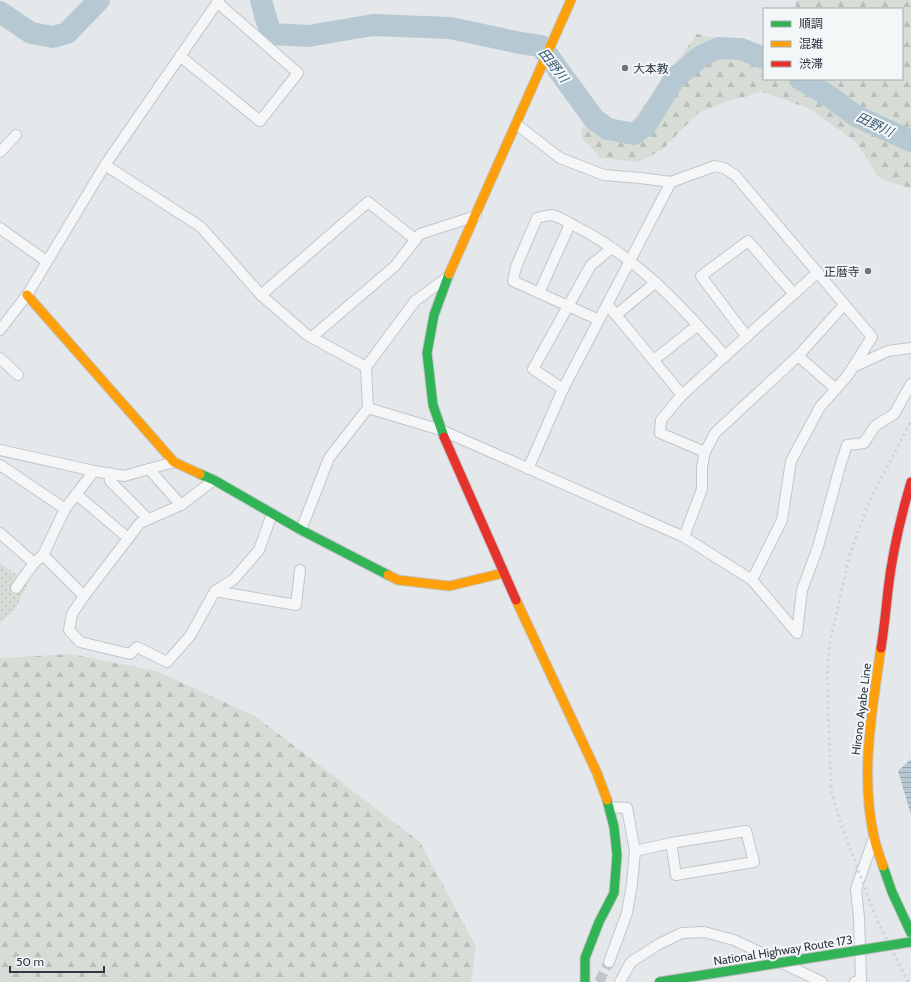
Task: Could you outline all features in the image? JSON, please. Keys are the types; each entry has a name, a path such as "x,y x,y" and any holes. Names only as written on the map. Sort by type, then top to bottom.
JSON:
{"main road":[{"path":"571,0 448,277 434,315 427,353 433,405 441,430 503,573 597,773 610,807 617,855 614,893 599,922 584,958 585,982"},
{"path":"26,295 174,462 214,480 301,530 398,580 449,586 503,573"},
{"name":"Hirono Ayabe Line","path":"911,482 903,510 888,590 886,617 867,759 868,798 874,838 892,892 911,933"},
{"name":"National Highway Route 173","path":"659,982 911,942"}],"street":[{"path":"0,330 26,295 105,165 180,56 218,1 298,73 260,121 180,56"},
{"path":"516,124 560,158 604,174 671,182 715,166 724,168 735,175 818,272 844,305 872,336 848,375 820,407 791,461 782,520 752,580"},
{"path":"0,152 16,135"},
{"path":"105,165 201,227 261,295 312,337 366,367"},
{"path":"528,469 563,389 671,182"},
{"path":"261,295 368,202 416,240"},
{"path":"599,320 513,281 516,267 537,218 552,215 598,238 630,261 656,282 698,325 725,356"},
{"path":"312,337 395,266 420,234 476,216"},
{"path":"539,293 570,224"},
{"path":"0,228 46,261"},
{"path":"747,337 701,276 748,240 794,294"},
{"path":"563,389 532,370 591,265 612,248"},
{"path":"705,452 660,433 661,420 682,395 818,272"},
{"path":"301,530 329,458 368,408 366,367 415,301 448,277"},
{"path":"616,315 656,282"},
{"path":"607,304 682,395"},
{"path":"684,537 702,489 702,467 705,452 715,433 798,356 844,305"},
{"path":"654,360 698,325"},
{"path":"853,367 888,352 911,348"},
{"path":"798,356 836,389"},
{"path":"0,358 18,375"},
{"path":"368,408 441,430 684,537 752,580 797,633 802,590 818,547 847,445 864,443 875,426 894,414 911,384"},
{"path":"0,450 94,471 124,476 174,462"},
{"path":"0,465 65,509"},
{"path":"149,469 181,505"},
{"path":"16,588 34,563 43,556 65,509 94,471"},
{"path":"109,474 110,481 148,519"},
{"path":"214,480 181,505 140,523 72,614 68,630 80,642 130,654 137,647 167,662 190,636 215,592 234,579 259,550 272,514"},
{"path":"76,494 128,538"},
{"path":"0,533 34,563"},
{"path":"43,556 84,596"},
{"path":"215,592 296,605 300,570"},
{"path":"609,962 627,913 632,884 635,850 627,808 610,807"},
{"path":"635,850 671,843 746,831 754,862 676,875 671,843"},
{"path":"855,982 861,980 859,918 856,889 874,838"},
{"path":"620,982 631,962 659,944 682,933 704,932 734,940 822,982"}],"green space":[{"path":"797,0 911,0 911,188 885,181 877,175 856,142 808,108 762,92 725,102 698,113 663,149 639,162 601,158 581,137 582,128 591,124 615,139 631,123 697,34 763,48 763,80 903,80 903,8 795,8"},
{"path":"0,563 28,583 16,608 0,623"},
{"path":"71,654 156,671 255,716 420,842 476,947 471,982 0,982 0,658"}],"water":[{"path":"911,759 911,815 898,771"}],"waterway":[{"name":"田野川","path":"0,12 31,33 53,37 67,33 99,0"},
{"name":"田野川","path":"261,0 272,34 308,36 373,25 450,28 541,46 594,119 608,129 634,134 646,125 675,78 701,56 719,48 741,49 763,58"},
{"name":"田野川","path":"802,80 826,94 856,116 911,141"}],"tunnel":[{"path":"599,982 609,962"}],"railway":[{"path":"908,982 876,918 840,821 831,789 827,676 830,642 850,554 869,502 911,421"}],"traffic: fast":[{"path":"444,437 433,405 427,353 434,315 449,274"},
{"path":"200,474 214,480 301,530 388,575"},
{"path":"585,982 585,958 599,922 614,893 617,855 614,827 607,800"},
{"path":"883,866 892,892 911,933"},
{"path":"659,982 911,942"}],"traffic: slow":[{"path":"449,274 571,0"},
{"path":"27,295 174,462 200,474"},
{"path":"388,575 398,580 449,586 503,573"},
{"path":"516,600 597,773 607,800"},
{"path":"881,648 871,719 868,790 870,814 875,841 883,866"}],"traffic: jam":[{"path":"444,437 516,600"},
{"path":"881,648 894,549 911,482"}],"place":[{"name":"大本教","path":"625,68"},
{"name":"正暦寺","path":"868,271"}]}
